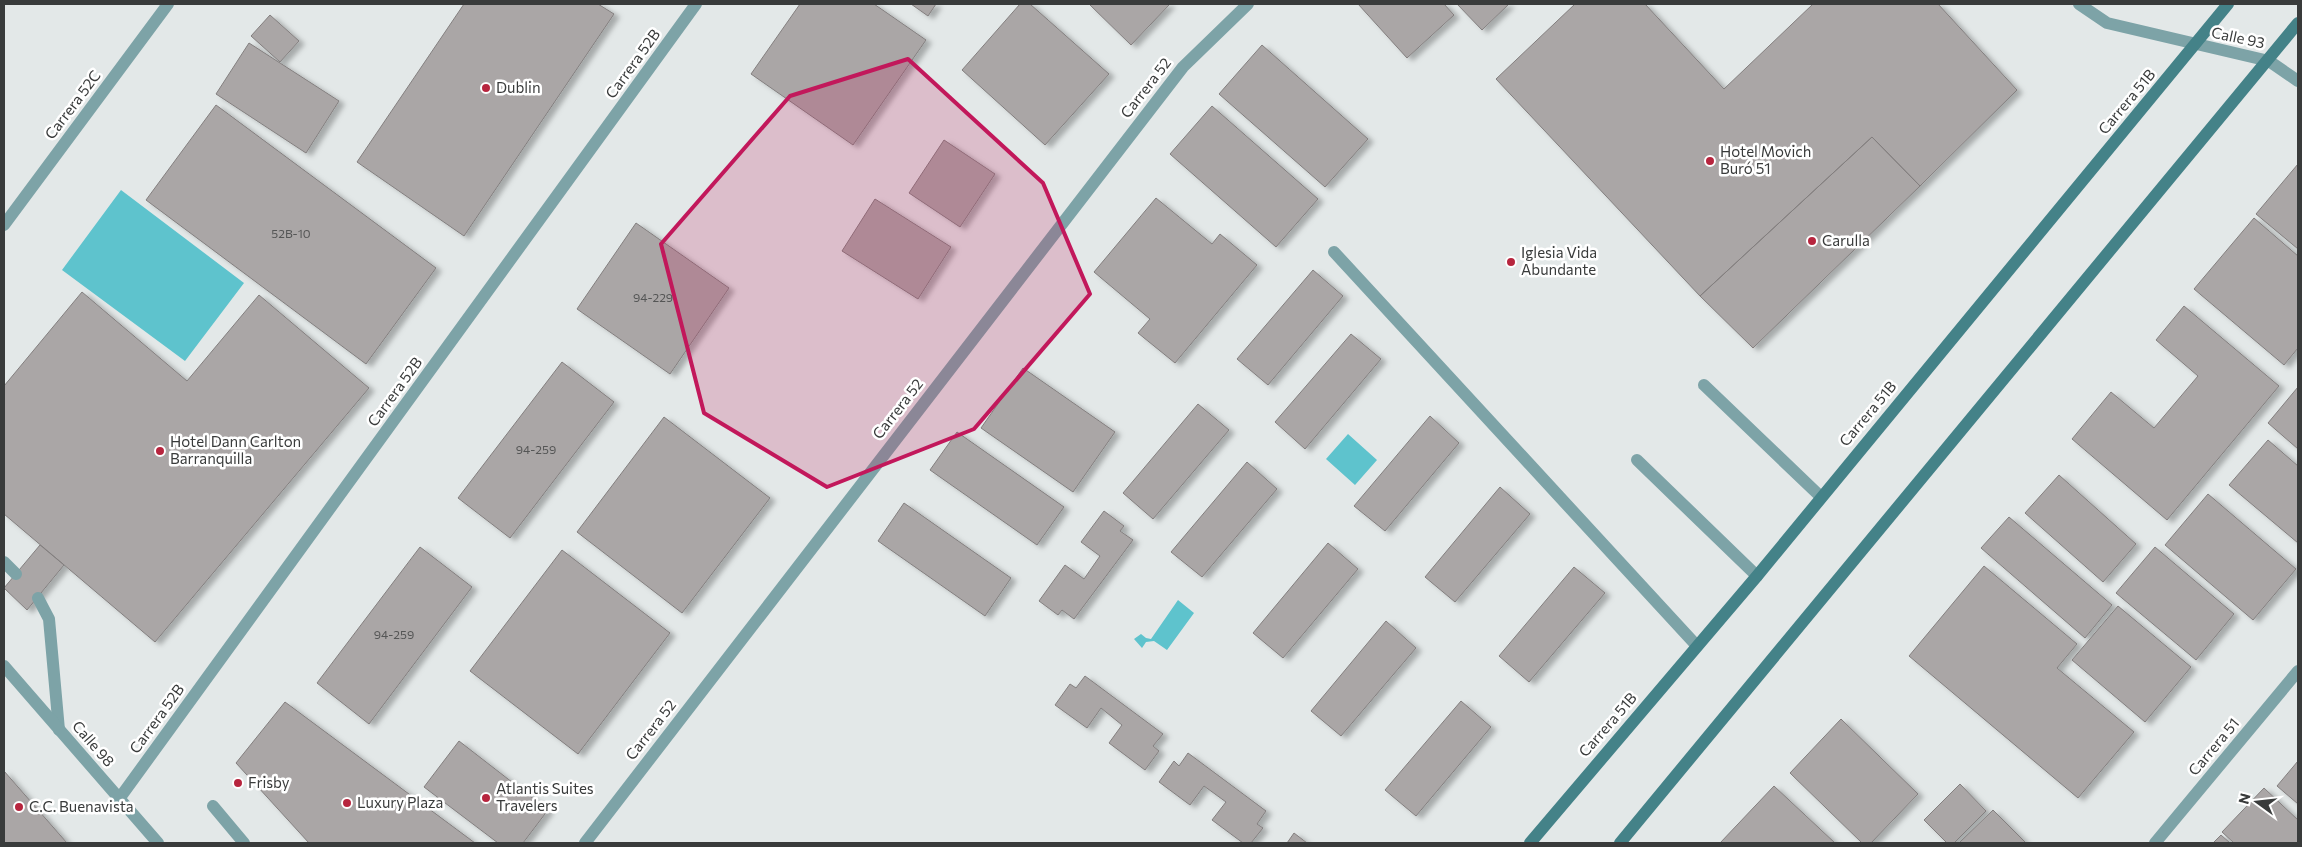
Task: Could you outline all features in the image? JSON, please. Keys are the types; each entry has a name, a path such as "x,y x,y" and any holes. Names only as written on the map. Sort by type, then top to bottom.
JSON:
{"main road":[{"name":"Carrera 51B","path":"1531,843 1757,576 2228,4"},
{"path":"1620,843 2240,93 2269,61 2298,23"}],"street":[{"name":"Carrera 52C","path":"4,225 168,4"},
{"name":"Carrera 52B","path":"119,798 696,4"},
{"name":"Carrera 52","path":"585,843 1183,67 1248,4"},
{"name":"Calle 93","path":"2079,4 2107,23 2269,61 2298,81"},
{"path":"1334,252 1697,646"},
{"path":"1704,385 1821,497"},
{"path":"1637,460 1757,576"},
{"path":"4,562 16,574"},
{"path":"38,598 49,619 59,730"},
{"name":"Calle 98","path":"4,666 158,843"},
{"name":"Carrera 51","path":"2155,843 2298,671"},
{"path":"213,806 244,843"}],"highlighted area":[{"path":"908,59 1043,183 1090,294 974,429 827,487 704,413 661,244 790,96"}],"water":[{"path":"121,190 244,283 185,361 62,270"},
{"path":"1348,434 1377,460 1355,485 1326,459"},
{"path":"1178,600 1194,613 1167,650 1154,641 1146,642 1142,648 1134,639 1141,634 1151,639"}],"building":[{"name":"Dublin","path":"464,4 598,4 614,14 464,236 357,162"},
{"path":"800,4 874,4 926,40 853,145 751,74"},
{"path":"911,4 936,4 928,16"},
{"path":"1020,4 1030,4 1109,74 1045,145 962,70"},
{"path":"1089,4 1170,4 1131,45"},
{"path":"1358,4 1444,4 1454,15 1407,58"},
{"path":"1457,4 1509,4 1482,30"},
{"name":"Hotel Movich Buró 51","path":"1575,4 1645,4 1724,89 1813,4 1938,4 2017,90 1920,186 1872,137 1700,296 1496,79"},
{"path":"270,15 299,41 280,62 251,36"},
{"path":"249,43 339,101 306,153 216,94"},
{"path":"1262,45 1368,139 1325,187 1219,94"},
{"path":"216,105 436,268 366,364 146,200"},
{"path":"1212,106 1318,199 1276,247 1170,154"},
{"name":"Carulla","path":"1872,137 1920,186 1753,348 1700,296"},
{"path":"944,140 995,174 960,227 909,193"},
{"path":"2298,164 2298,249 2256,214"},
{"path":"1156,198 1212,244 1220,234 1257,265 1175,363 1138,333 1150,319 1094,272"},
{"path":"875,199 951,247 918,299 842,251"},
{"path":"2254,218 2298,256 2298,348 2284,365 2194,289"},
{"path":"636,223 729,288 670,374 577,309"},
{"path":"1313,270 1343,296 1268,385 1237,359"},
{"name":"Hotel Dann Carlton Barranquilla","path":"82,292 187,381 259,295 369,388 155,642 4,514 4,386"},
{"path":"2184,306 2279,386 2167,520 2072,439 2111,392 2154,428 2198,376 2156,340"},
{"path":"1351,334 1381,359 1305,449 1275,422"},
{"path":"562,362 614,402 510,538 458,498"},
{"path":"1023,368 1115,432 1073,492 981,428"},
{"path":"2298,387 2298,449 2268,423"},
{"path":"1198,404 1229,430 1153,519 1123,493"},
{"path":"1430,416 1459,443 1385,531 1354,506"},
{"path":"664,417 770,498 682,613 577,532"},
{"path":"957,432 1064,507 1037,545 930,470"},
{"path":"2268,440 2298,466 2298,543 2229,485"},
{"path":"1247,462 1277,489 1202,577 1171,552"},
{"path":"2059,475 2136,544 2103,582 2025,513"},
{"path":"1500,487 1530,514 1455,602 1425,577"},
{"path":"2208,494 2296,569 2253,620 2165,545"},
{"path":"904,503 1011,578 985,616 878,541"},
{"path":"1104,511 1124,526 1120,531 1133,540 1074,619 1062,610 1058,615 1039,601 1065,565 1084,579 1100,556 1081,542"},
{"path":"2009,517 2112,605 2085,638 1981,548"},
{"path":"1328,543 1358,569 1283,658 1253,633"},
{"path":"40,545 64,565 27,610 4,588"},
{"path":"420,547 472,587 369,724 317,683"},
{"path":"2155,547 2234,614 2196,660 2116,593"},
{"path":"562,550 670,633 578,754 470,671"},
{"path":"1984,566 2077,644 2057,668 2134,732 2078,798 1909,656"},
{"path":"1574,567 1605,593 1529,682 1499,656"},
{"path":"2118,606 2191,667 2145,722 2072,660"},
{"path":"1386,621 1416,648 1341,736 1311,711"},
{"path":"1085,676 1163,734 1153,746 1159,751 1145,770 1109,743 1122,725 1101,708 1087,728 1055,705 1070,684 1076,688"},
{"path":"1461,701 1491,727 1416,816 1385,790"},
{"name":"Luxury Plaza","path":"285,702 475,843 309,843 236,763"},
{"path":"1841,719 1918,794 1871,843 1862,843 1790,773"},
{"name":"Atlantis Suites Travelers","path":"459,741 548,810 523,843 498,843 424,787"},
{"path":"1188,753 1266,811 1257,824 1263,828 1251,843 1243,843 1212,820 1226,802 1204,786 1190,805 1159,782 1174,761 1179,766"},
{"path":"2298,761 2298,804 2277,786"},
{"name":"C.C. Buenavista","path":"4,771 67,843 4,843"},
{"path":"1960,784 1986,811 1954,843 1947,843 1924,820"},
{"path":"1774,786 1835,843 1720,843"},
{"path":"2264,788 2298,820 2298,843 2234,843 2222,832"},
{"path":"1993,810 2026,843 1959,843"},
{"path":"1294,833 1307,843 1287,843"},
{"path":"2221,835 2230,843 2213,843"}],"place":[{"name":"Dublin","path":"486,88"},
{"name":"Hotel Movich Buró 51","path":"1710,161"},
{"name":"Carulla","path":"1812,241"},
{"name":"Iglesia Vida Abundante","path":"1511,262"},
{"name":"Hotel Dann Carlton Barranquilla","path":"160,451"},
{"name":"Frisby","path":"238,783"},
{"name":"Atlantis Suites Travelers","path":"486,798"},
{"name":"Luxury Plaza","path":"347,803"},
{"name":"C.C. Buenavista","path":"19,807"}]}
